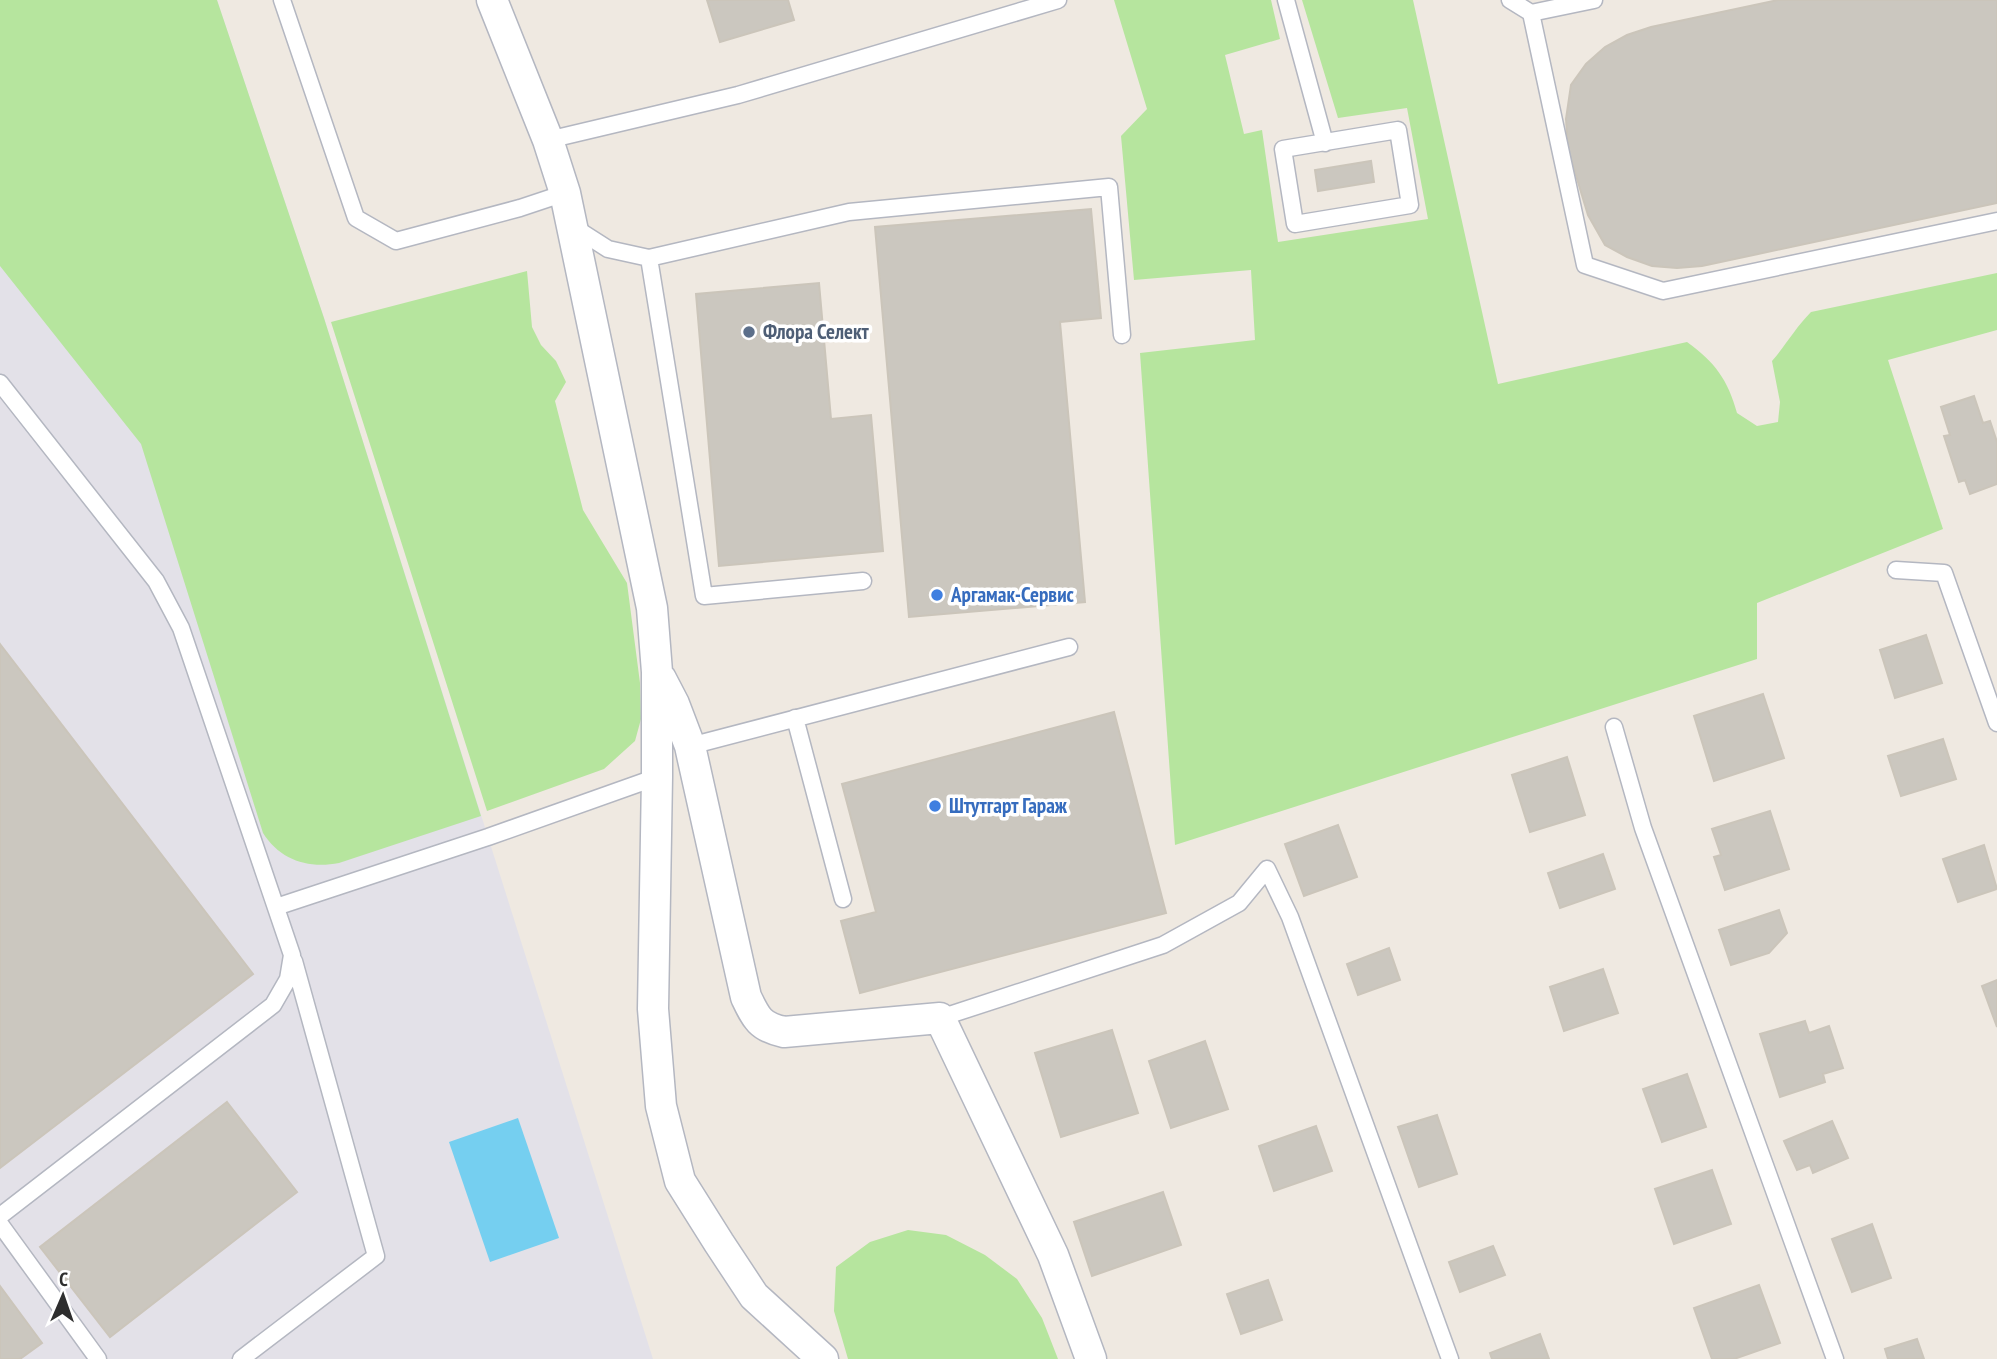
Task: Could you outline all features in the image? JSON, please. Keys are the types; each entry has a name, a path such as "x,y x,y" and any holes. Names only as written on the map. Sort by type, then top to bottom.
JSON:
{"street":[{"path":"492,0 548,140 565,193 652,608 657,672 653,1009 661,1106 680,1181 754,1296 823,1359"},
{"path":"657,672 674,704 690,746 746,997 757,1019 771,1029 784,1032 940,1017 1053,1255 1091,1359"}],"lane":[{"path":"282,0 356,218 396,241 520,208 565,193"},
{"path":"548,140 738,95 1058,0"},
{"path":"1286,0 1325,143"},
{"path":"1510,0 1531,13 1594,0"},
{"path":"1531,13 1585,265 1663,291 1997,221"},
{"path":"1398,130 1410,205 1295,224 1283,149 1325,143 1398,130"},
{"path":"572,226 608,249 649,258 849,212 1109,187 1122,335"},
{"path":"649,258 704,596 863,581"},
{"path":"0,383 156,581 181,628 292,955 376,1256 241,1359"},
{"path":"1896,570 1944,573 1997,723"},
{"path":"690,746 1069,647"},
{"path":"795,718 843,899"},
{"path":"1614,727 1643,828 1835,1359"},
{"path":"276,906 488,837 657,777"},
{"path":"940,1017 1163,946 1239,903 1267,869 1290,917 1450,1359"},
{"path":"0,1216 273,1005 288,979 292,955"},
{"path":"0,1224 98,1359"}],"shaded area":[{"path":"0,0 217,0 324,318 653,1359 0,1359"}],"green space":[{"path":"0,0 217,0 324,318 481,816 328,865 306,863 286,856 263,833 141,444 0,266"},
{"path":"1114,0 1271,0 1280,39 1225,55 1244,134 1262,130 1278,242 1428,219 1407,108 1338,118 1302,0 1413,0 1498,384 1687,342 1705,357 1725,381 1737,413 1757,426 1778,422 1780,402 1772,361 1811,312 1997,273 1997,330 1888,360 1943,529 1757,603 1757,659 1175,845 1140,353 1255,340 1251,270 1134,280 1121,136 1147,109"},
{"path":"527,271 532,327 541,345 556,361 566,382 555,401 583,510 627,583 640,683 641,719 635,741 604,769 487,811 331,322"},
{"path":"908,1230 946,1235 985,1255 1017,1279 1042,1318 1058,1359 848,1359 834,1311 836,1267 870,1242"}],"water":[{"path":"518,1118 559,1238 490,1262 449,1142"}],"building":[{"path":"707,0 788,0 794,20 720,42"},
{"path":"1778,0 1997,0 1997,203 1702,266 1652,266 1605,245 1588,215 1568,149 1566,119 1571,85 1586,64 1605,47 1627,35 1651,27"},
{"path":"1371,161 1374,182 1318,191 1315,170"},
{"path":"1091,209 1101,318 1060,322 1085,602 909,617 875,227"},
{"path":"819,283 831,419 871,415 883,551 719,566 696,294"},
{"path":"1974,396 1983,423 1990,421 1997,442 1997,484 1970,494 1965,480 1959,482 1944,436 1950,435 1941,407"},
{"path":"1926,635 1942,683 1895,698 1880,650"},
{"path":"0,644 253,974 0,1168"},
{"path":"1763,694 1784,758 1714,781 1694,716"},
{"path":"1114,712 1166,913 860,993 841,921 876,912 842,784"},
{"path":"1943,739 1956,779 1901,796 1888,756"},
{"path":"1567,757 1585,815 1530,832 1512,775"},
{"path":"1770,811 1789,869 1725,890 1714,857 1721,855 1712,829"},
{"path":"1338,825 1357,877 1304,896 1285,844"},
{"path":"1984,845 1997,889 1958,902 1943,859"},
{"path":"1603,854 1615,889 1560,908 1548,873"},
{"path":"1779,910 1787,933 1769,953 1731,965 1719,930"},
{"path":"1389,948 1400,980 1358,995 1347,964"},
{"path":"1603,969 1618,1013 1564,1031 1550,987"},
{"path":"1997,980 1997,1027 1982,986"},
{"path":"1805,1021 1809,1033 1829,1026 1843,1068 1823,1074 1825,1082 1780,1097 1760,1034"},
{"path":"1112,1030 1138,1113 1061,1137 1035,1053"},
{"path":"1205,1041 1228,1109 1171,1128 1149,1061"},
{"path":"1687,1074 1706,1127 1662,1142 1643,1089"},
{"path":"227,1102 297,1192 110,1337 40,1247"},
{"path":"1437,1115 1457,1174 1419,1187 1398,1127"},
{"path":"1832,1121 1848,1158 1813,1173 1810,1165 1797,1170 1784,1141"},
{"path":"1316,1126 1332,1171 1274,1191 1259,1146"},
{"path":"1712,1170 1731,1224 1674,1244 1655,1189"},
{"path":"1163,1192 1181,1245 1092,1276 1074,1222"},
{"path":"1872,1224 1891,1278 1852,1292 1832,1239"},
{"path":"1493,1246 1505,1275 1460,1292 1449,1262"},
{"path":"1268,1280 1282,1320 1241,1334 1227,1294"},
{"path":"1759,1285 1780,1343 1734,1359 1712,1359 1694,1308"},
{"path":"0,1286 42,1343 20,1359 0,1359"},
{"path":"1540,1334 1549,1359 1492,1359 1490,1353"},
{"path":"1917,1339 1924,1359 1888,1359 1885,1349"}],"place":[{"name":"Флора Селект","path":"749,332"},
{"name":"Аргамак-Сервис","path":"937,595"},
{"name":"Штутгарт Гараж","path":"935,806"}]}
